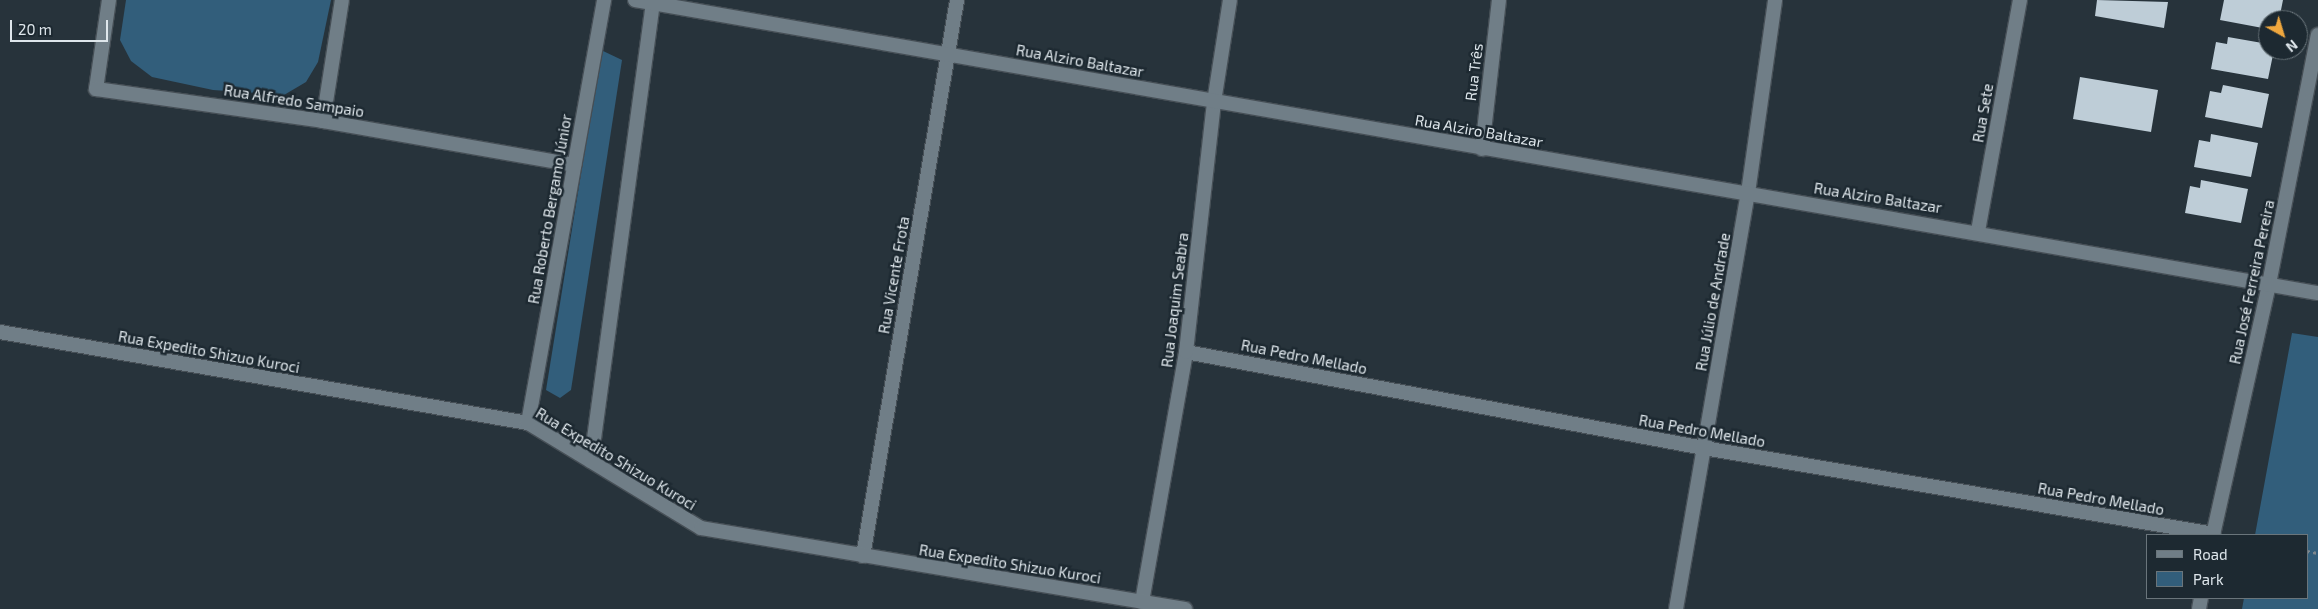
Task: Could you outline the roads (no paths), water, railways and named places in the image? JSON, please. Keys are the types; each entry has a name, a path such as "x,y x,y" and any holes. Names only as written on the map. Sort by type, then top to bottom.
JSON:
{"street":[{"name":"Rua Alfredo Sampaio","path":"109,0 96,88 323,121 574,165"},
{"path":"323,121 342,0"},
{"name":"Rua Roberto Bergamo Júnior","path":"528,423 604,0"},
{"name":"Rua Alziro Baltazar","path":"635,0 1214,102 1978,231 2318,292"},
{"name":"Rua Vicente Frota","path":"863,556 957,0"},
{"name":"Rua Joaquim Seabra","path":"1142,602 1186,352 1214,102 1230,0"},
{"name":"Rua Três","path":"1482,148 1499,0"},
{"name":"Rua Júlio de Andrade","path":"1676,609 1748,193 1775,0"},
{"name":"Rua Sete","path":"1978,231 2020,0"},
{"path":"591,462 654,3"},
{"name":"Rua José Ferreira Pereira","path":"2213,534 2269,284 2318,39"},
{"name":"Rua Expedito Shizuo Kuroci","path":"0,332 528,423 701,528 1185,609"},
{"name":"Rua Pedro Mellado","path":"1186,352 1704,448 2207,534"}]}
